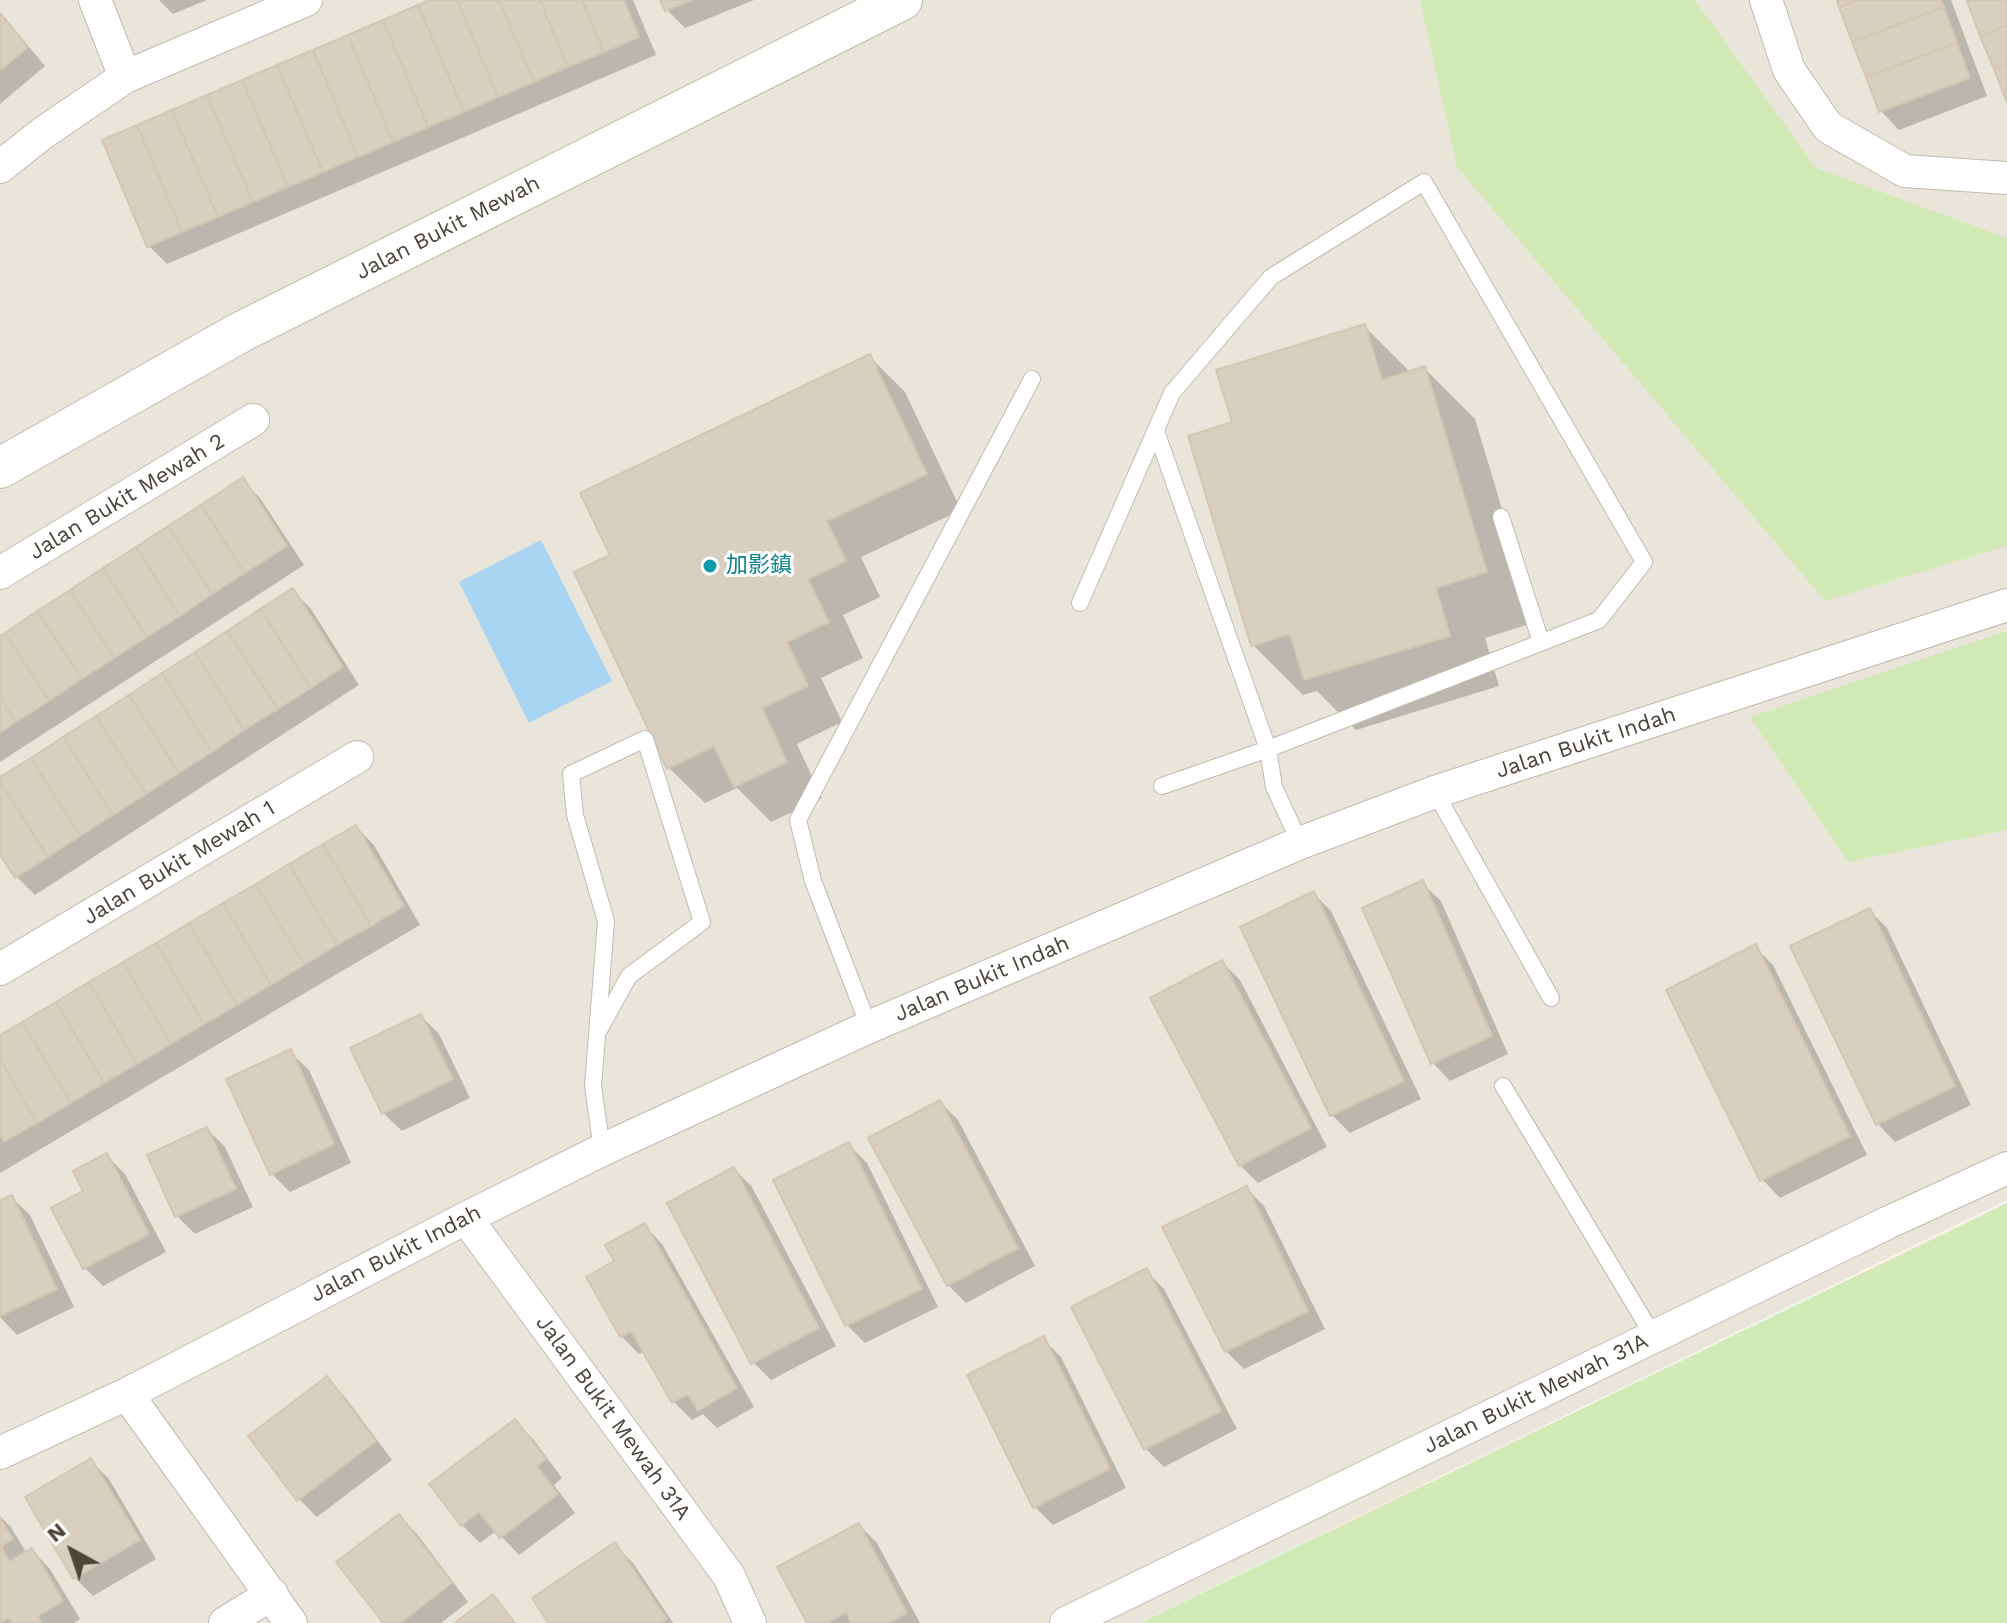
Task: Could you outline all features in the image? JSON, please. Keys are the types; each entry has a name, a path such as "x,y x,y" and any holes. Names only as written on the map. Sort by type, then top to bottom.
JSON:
{"street":[{"path":"95,0 125,77"},
{"path":"0,167 43,133 125,77 306,0"},
{"name":"Jalan Bukit Mewah","path":"0,468 241,332 902,0"},
{"path":"1766,0 1789,70 1828,127 1905,171 2007,178"},
{"name":"Jalan Bukit Mewah 2","path":"0,573 253,420"},
{"name":"Jalan Bukit Indah","path":"0,1453 127,1394 602,1150 869,1027 1300,843 1435,792 2007,605"},
{"name":"Jalan Bukit Mewah 1","path":"0,969 357,757"},
{"name":"Jalan Bukit Mewah 31A","path":"1066,1623 1887,1223 2007,1168"},
{"name":"Jalan Bukit Mewah 31A","path":"466,1218 729,1576 750,1623"},
{"path":"127,1394 291,1623"},
{"path":"225,1623 272,1594"}],"lane":[{"path":"1080,603 1172,393 1271,277 1424,182 1644,562 1599,620 1268,749 1162,786"},
{"path":"869,1027 813,881 798,820 1032,379"},
{"path":"1156,431 1268,749 1274,787 1300,843"},
{"path":"1501,517 1541,642"},
{"path":"598,1032 629,976 702,922 645,739 571,774 575,815 606,921 593,1086 602,1150"},
{"path":"1435,792 1551,998"},
{"path":"1503,1086 1654,1337"}],"shaded area":[{"path":"0,0 2007,0 2007,1200 1139,1623 0,1623"}],"green space":[{"path":"1420,0 1695,0 1816,168 2007,238 2007,546 1825,601 1457,167"},
{"path":"2007,631 2007,830 1848,862 1750,717"},
{"path":"2007,1203 2007,1623 1140,1623"}],"water":[{"path":"541,540 612,681 529,723 459,582"}],"building":[{"path":"429,0 457,0 498,97 464,112 418,5"},
{"path":"457,0 499,0 534,82 498,97"},
{"path":"499,0 540,0 568,67 534,82"},
{"path":"540,0 582,0 604,52 568,67"},
{"path":"582,0 624,0 639,37 604,52"},
{"path":"660,0 692,0 665,11"},
{"path":"1837,0 1858,0 1839,7"},
{"path":"1858,0 1941,0 1944,7 1852,42 1839,7"},
{"path":"2007,0 2007,25 1980,36 1967,1"},
{"path":"418,5 464,112 428,127 383,20"},
{"path":"1944,7 1957,43 1866,77 1852,42"},
{"path":"0,13 28,47 2,69 0,66"},
{"path":"383,20 428,127 393,142 348,35"},
{"path":"2007,25 2007,64 1994,69 1980,36"},
{"path":"348,35 393,142 358,157 313,50"},
{"path":"1957,43 1970,78 1879,112 1866,77"},
{"path":"313,50 358,157 323,172 277,65"},
{"path":"2007,64 2007,103 1994,69"},
{"path":"277,65 323,172 288,187 242,80"},
{"path":"242,80 288,187 253,202 207,95"},
{"path":"207,95 253,202 218,217 172,110"},
{"path":"172,110 218,217 182,232 137,125"},
{"path":"137,125 182,232 147,247 102,140"},
{"path":"1365,324 1382,380 1425,366 1487,572 1436,588 1450,636 1304,680 1290,634 1251,646 1188,436 1232,422 1216,370"},
{"name":"加影鎮","path":"870,354 927,474 827,521 846,561 808,579 829,622 787,642 808,686 762,708 787,762 734,787 714,746 667,769 574,572 610,555 580,493"},
{"path":"243,477 287,546 245,573 201,505"},
{"path":"201,505 245,573 212,594 168,526"},
{"path":"168,526 212,594 180,616 136,547"},
{"path":"136,547 180,616 147,637 103,568"},
{"path":"103,568 147,637 114,658 70,590"},
{"path":"293,588 343,667 311,688 260,609"},
{"path":"70,590 114,658 82,679 37,611"},
{"path":"260,609 311,688 278,709 227,631"},
{"path":"37,611 82,679 49,701 5,633"},
{"path":"227,631 278,709 244,730 195,652"},
{"path":"5,633 49,701 16,722 0,697 0,636"},
{"path":"195,652 244,730 212,752 162,673"},
{"path":"162,673 212,752 179,773 129,695"},
{"path":"129,695 179,773 146,794 96,716"},
{"path":"0,697 16,722 0,733"},
{"path":"96,716 146,794 113,815 63,737"},
{"path":"63,737 113,815 80,836 31,758"},
{"path":"31,758 80,836 48,857 0,782 0,777"},
{"path":"0,782 48,857 15,878 0,855"},
{"path":"356,825 404,906 371,926 323,844"},
{"path":"323,844 371,926 337,945 289,864"},
{"path":"289,864 337,945 304,965 256,884"},
{"path":"1423,880 1492,1036 1431,1064 1362,908"},
{"path":"256,884 304,965 271,985 223,903"},
{"path":"1314,891 1404,1081 1330,1116 1240,927"},
{"path":"223,903 271,985 237,1005 189,923"},
{"path":"1870,908 1955,1086 1876,1125 1790,946"},
{"path":"189,923 237,1005 204,1024 156,943"},
{"path":"156,943 204,1024 171,1044 123,962"},
{"path":"1756,944 1850,1136 1760,1181 1666,990"},
{"path":"1222,960 1311,1128 1239,1166 1150,998"},
{"path":"123,962 171,1044 137,1064 89,982"},
{"path":"89,982 137,1064 104,1083 56,1002"},
{"path":"56,1002 104,1083 71,1103 22,1022"},
{"path":"421,1014 453,1079 382,1114 350,1048"},
{"path":"22,1022 71,1103 37,1123 0,1059 0,1035"},
{"path":"291,1049 334,1144 270,1175 226,1079"},
{"path":"0,1059 37,1123 4,1142 0,1135"},
{"path":"940,1100 1018,1248 947,1286 868,1138"},
{"path":"207,1127 236,1189 175,1217 147,1155"},
{"path":"849,1142 922,1289 845,1326 773,1180"},
{"path":"107,1153 149,1234 83,1269 51,1208 83,1191 73,1171"},
{"path":"734,1167 819,1328 751,1364 667,1203"},
{"path":"1247,1186 1308,1311 1225,1352 1162,1227"},
{"path":"12,1195 57,1289 0,1316 0,1200"},
{"path":"645,1223 737,1388 698,1411 688,1394 672,1403 631,1331 620,1337 586,1277 614,1261 605,1245"},
{"path":"1147,1268 1221,1411 1144,1450 1071,1307"},
{"path":"1044,1336 1110,1469 1033,1508 967,1375"},
{"path":"327,1376 376,1441 297,1501 248,1436"},
{"path":"515,1419 546,1459 537,1466 558,1494 500,1538 479,1512 461,1526 429,1484"},
{"path":"91,1458 140,1540 73,1579 25,1497"},
{"path":"399,1514 452,1583 400,1623 383,1623 336,1562"},
{"path":"0,1518 13,1539 1,1547 10,1561 32,1548 63,1601 38,1616 39,1623 12,1623 9,1618 0,1623"},
{"path":"859,1523 907,1613 888,1623 851,1623 846,1612 827,1623 807,1623 777,1567"},
{"path":"615,1542 667,1619 661,1623 548,1623 532,1598"},
{"path":"493,1594 515,1623 454,1623"}],"place":[{"name":"加影鎮","path":"710,566"}]}
